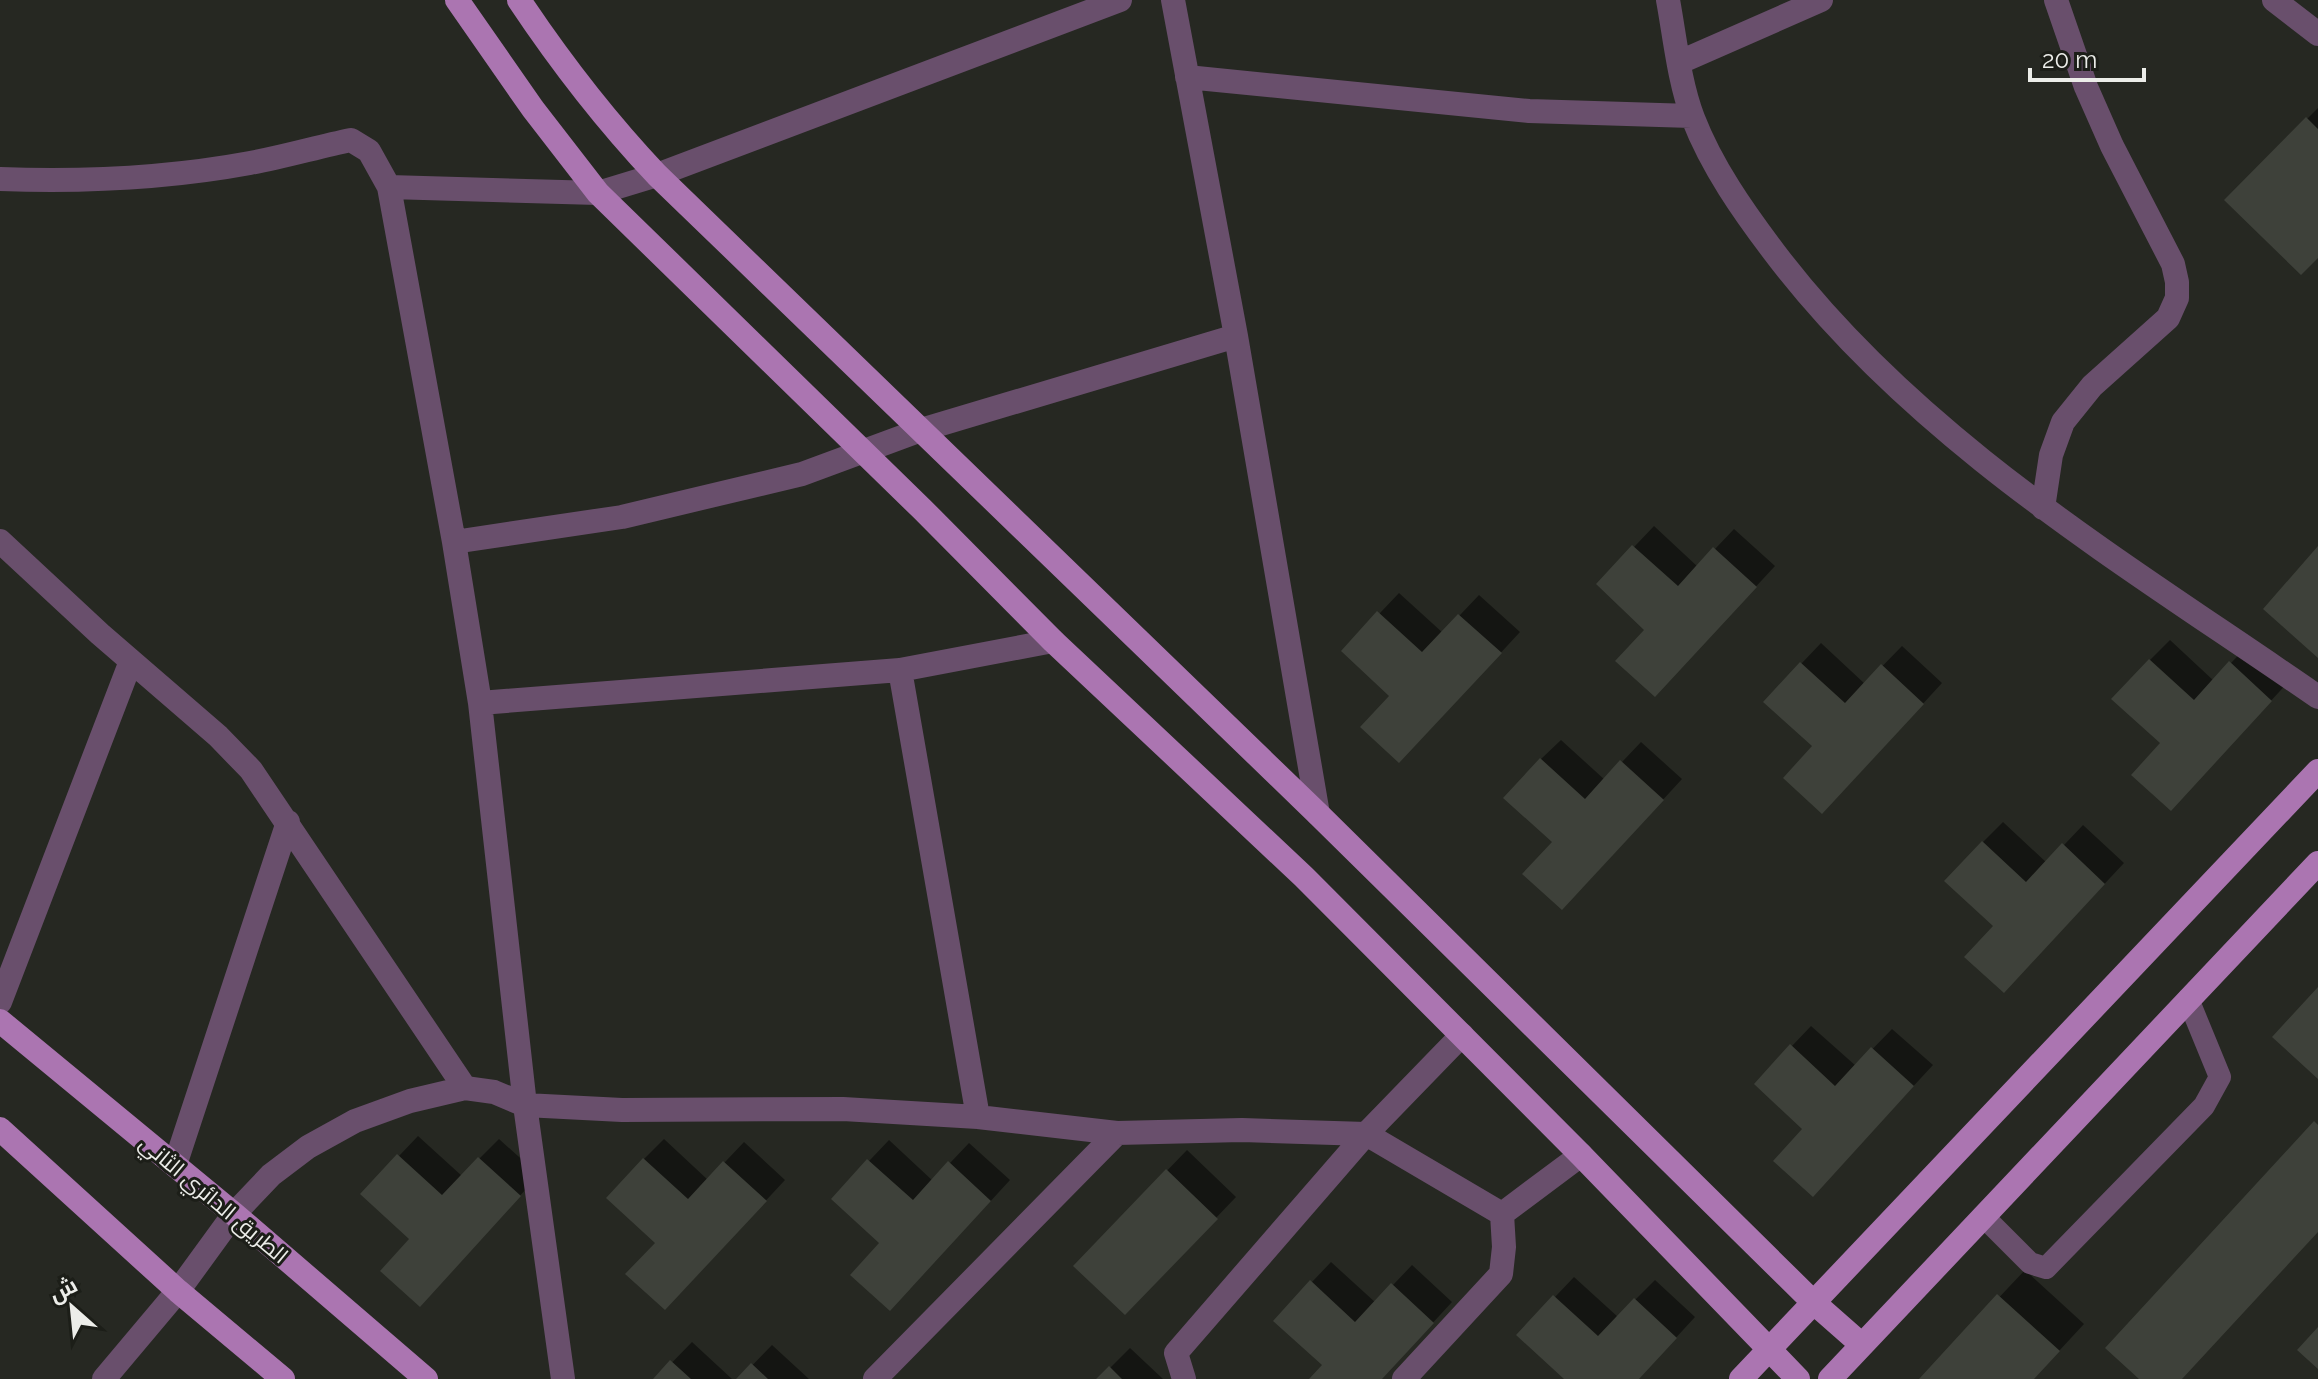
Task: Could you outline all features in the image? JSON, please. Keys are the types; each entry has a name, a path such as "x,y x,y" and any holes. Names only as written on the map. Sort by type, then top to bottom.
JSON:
{"main road":[{"path":"457,0 533,109 598,193 1053,641 1304,877 1581,1155 1798,1379"},
{"path":"519,0 555,54 614,130 657,175 1318,814 1812,1301 1862,1345"},
{"path":"1741,1379 2318,771"},
{"path":"1830,1379 2318,863"},
{"name":"الطريق الدائري الثاني","path":"0,1021 234,1214 426,1379"},
{"path":"0,1129 178,1291 283,1379"}],"street":[{"path":"389,187 598,193 657,175 1120,0"},
{"path":"1173,0 1236,336 1318,814"},
{"path":"1668,0 1692,116 1708,150 1745,214 1799,286 1874,367 1946,431 2043,508 2318,697"},
{"path":"1680,62 1821,0"},
{"path":"2043,508 2051,455 2063,422 2092,386 2168,318 2177,298 2173,264 2112,146 2086,87 2056,0"},
{"path":"2274,0 2318,34"},
{"path":"1187,77 1529,111 1692,116"},
{"path":"0,179 173,174 250,163 351,140 369,151 389,187 480,703 525,1105 563,1379"},
{"path":"454,542 622,517 802,474 921,430 1236,336"},
{"path":"0,541 218,736 251,770 465,1088"},
{"path":"480,703 900,670 1053,641"},
{"path":"0,1002 131,661"},
{"path":"900,670 978,1117"},
{"path":"175,1165 288,822"},
{"path":"1184,1379 1176,1353 1366,1134 1462,1035"},
{"path":"104,1379 178,1291 234,1214 271,1175 308,1147 355,1121 410,1101 465,1088 494,1092 525,1105 622,1110 843,1109 978,1117 1117,1133 1242,1130 1366,1134 1502,1214"},
{"path":"875,1379 1117,1133"},
{"path":"1502,1214 1581,1155"},
{"path":"1404,1379 1501,1274 1504,1247 1502,1214"}],"lane":[{"path":"1983,1216 2030,1263 2046,1268 2204,1106 2220,1077 2188,999"}],"building":[{"path":"2306,117 2318,129 2318,258 2301,275 2224,200"},
{"path":"1632,545 1678,586 1713,547 1757,587 1655,697 1615,661 1644,630 1596,584"},
{"path":"2318,546 2318,658 2263,609"},
{"path":"1377,611 1422,652 1458,614 1502,653 1399,763 1360,727 1389,696 1341,651"},
{"path":"2149,659 2194,700 2229,661 2272,701 2171,811 2131,775 2160,743 2111,699"},
{"path":"1800,662 1845,703 1881,664 1924,704 1822,814 1783,778 1812,746 1763,702"},
{"path":"1540,758 1585,799 1620,760 1664,800 1562,910 1522,874 1552,842 1503,798"},
{"path":"1982,841 2026,882 2062,843 2105,884 2004,993 1964,957 1993,926 1944,881"},
{"path":"2318,987 2318,1079 2272,1037"},
{"path":"1790,1044 1835,1086 1871,1047 1914,1086 1813,1197 1773,1161 1802,1129 1754,1084"},
{"path":"2314,1121 2318,1125 2318,1232 2182,1379 2139,1379 2105,1348"},
{"path":"397,1154 442,1195 478,1157 521,1196 420,1307 380,1271 409,1239 360,1194"},
{"path":"643,1158 688,1199 723,1161 767,1201 665,1310 625,1274 655,1243 606,1198"},
{"path":"867,1159 913,1200 948,1161 991,1201 890,1311 850,1275 879,1243 831,1199"},
{"path":"1166,1169 1218,1219 1125,1315 1073,1266"},
{"path":"1310,1280 1355,1322 1391,1283 1434,1323 1382,1379 1309,1379 1322,1365 1273,1321"},
{"path":"1997,1294 2060,1351 2034,1379 1919,1379"},
{"path":"1553,1295 1598,1336 1634,1298 1677,1338 1639,1379 1564,1379 1516,1335"},
{"path":"2318,1327 2318,1369 2297,1350"},
{"path":"670,1360 691,1379 653,1379"},
{"path":"751,1363 768,1379 736,1379"},
{"path":"1109,1366 1122,1379 1096,1379"}]}
